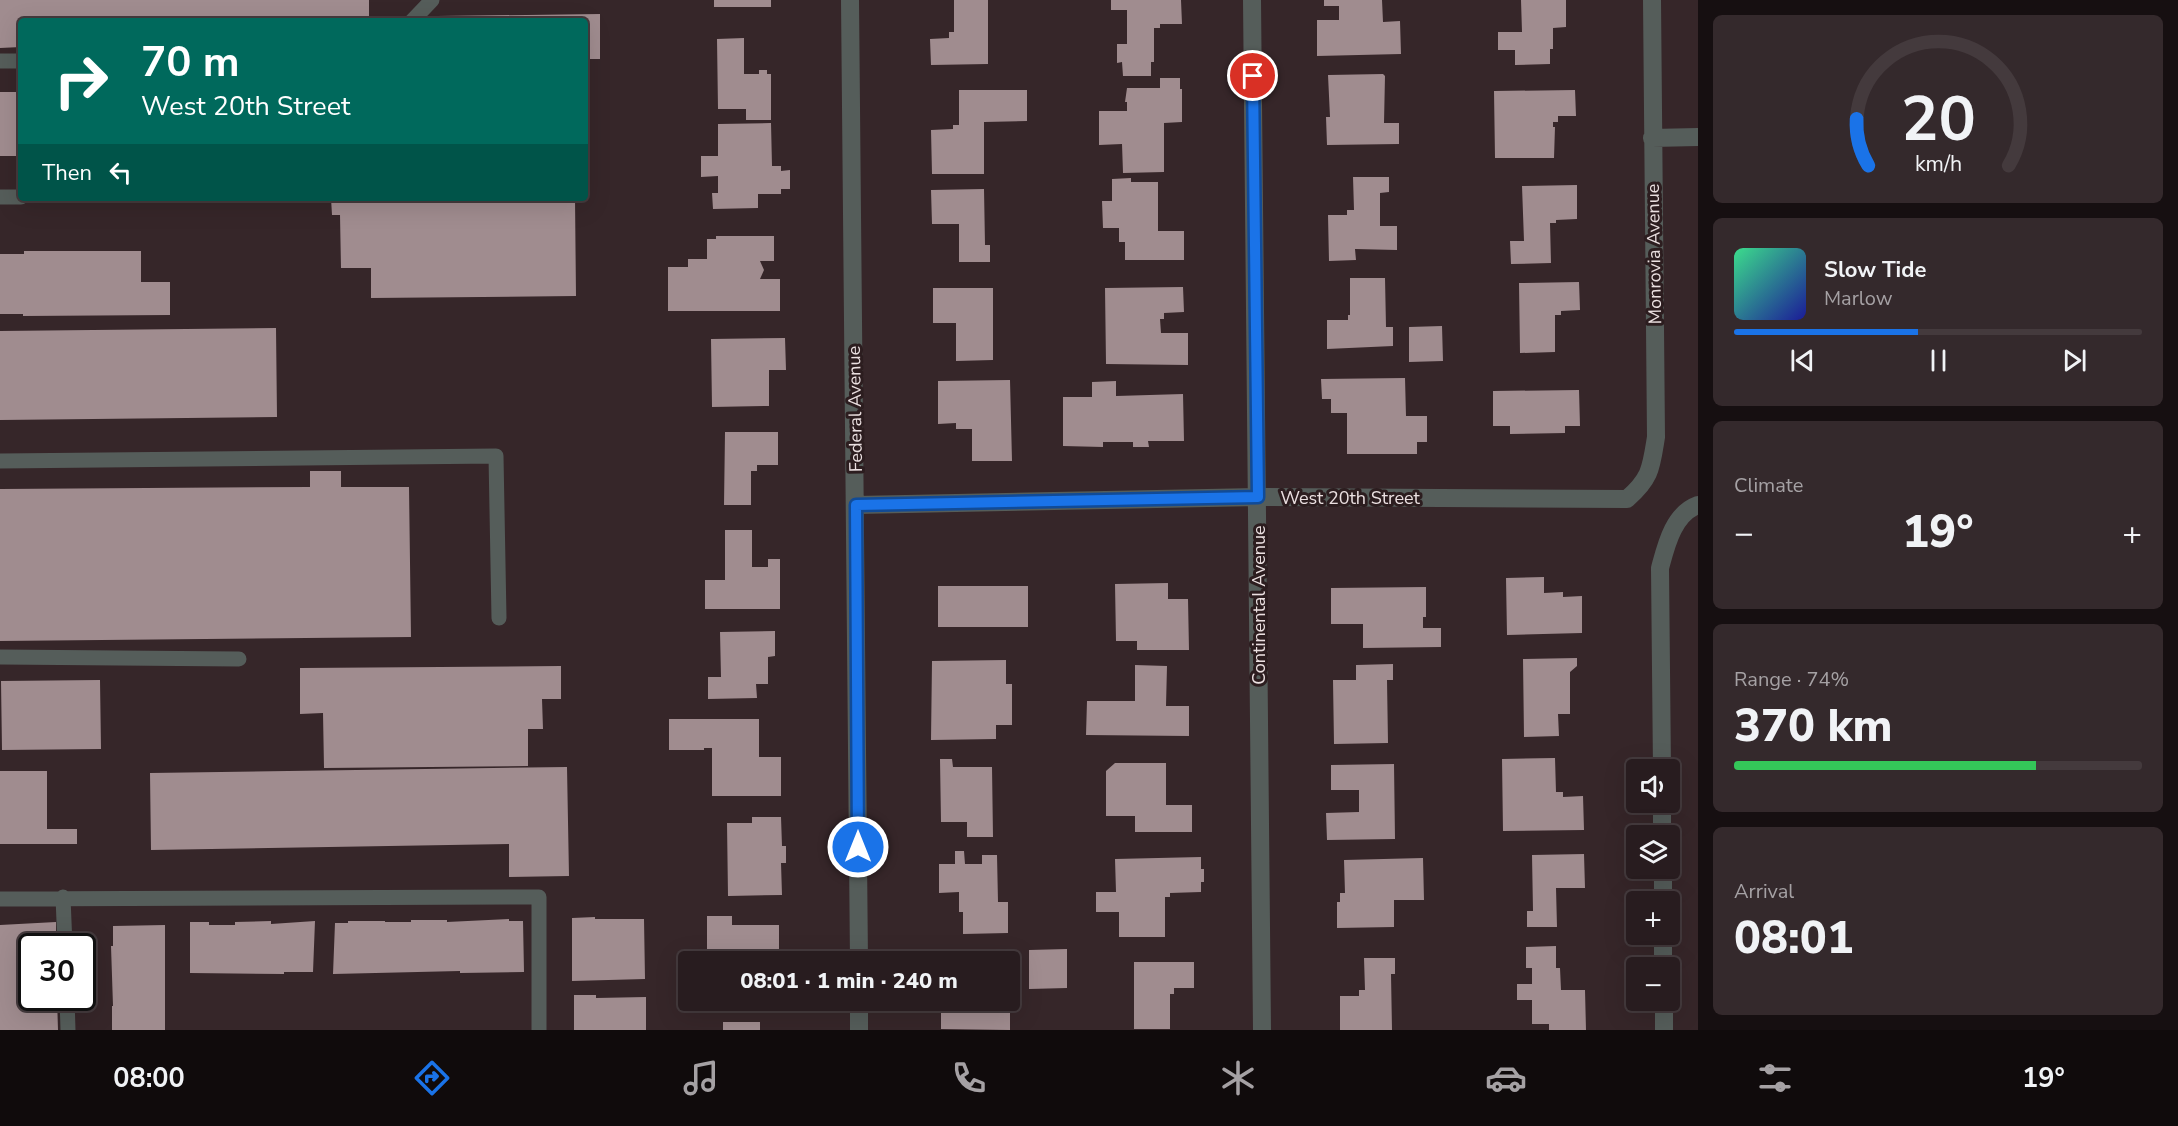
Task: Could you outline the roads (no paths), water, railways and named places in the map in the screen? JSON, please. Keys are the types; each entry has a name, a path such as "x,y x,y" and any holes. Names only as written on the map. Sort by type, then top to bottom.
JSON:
{"street":[{"name":"Federal Avenue","path":"850,0 858,951"},
{"name":"Continental Avenue","path":"1252,0 1262,1030"},
{"name":"Monrovia Avenue","path":"1627,500 1644,484 1652,462 1656,437 1652,0"},
{"path":"1652,138 1698,137"},
{"name":"West 20th Street","path":"856,505 1258,497 1627,500"},
{"path":"1662,759 1660,568 1666,542 1676,525 1686,513 1698,505"},
{"path":"859,1011 859,1030"},
{"path":"1664,1011 1664,1030"}],"lane":[{"path":"415,18 432,0"},
{"path":"0,62 18,61"},
{"path":"0,197 18,197"},
{"path":"0,461 496,456 499,618"},
{"path":"0,657 239,659"},
{"path":"63,897 64,933"},
{"path":"0,899 539,897 539,1030"},
{"path":"67,1011 68,1030"}]}
